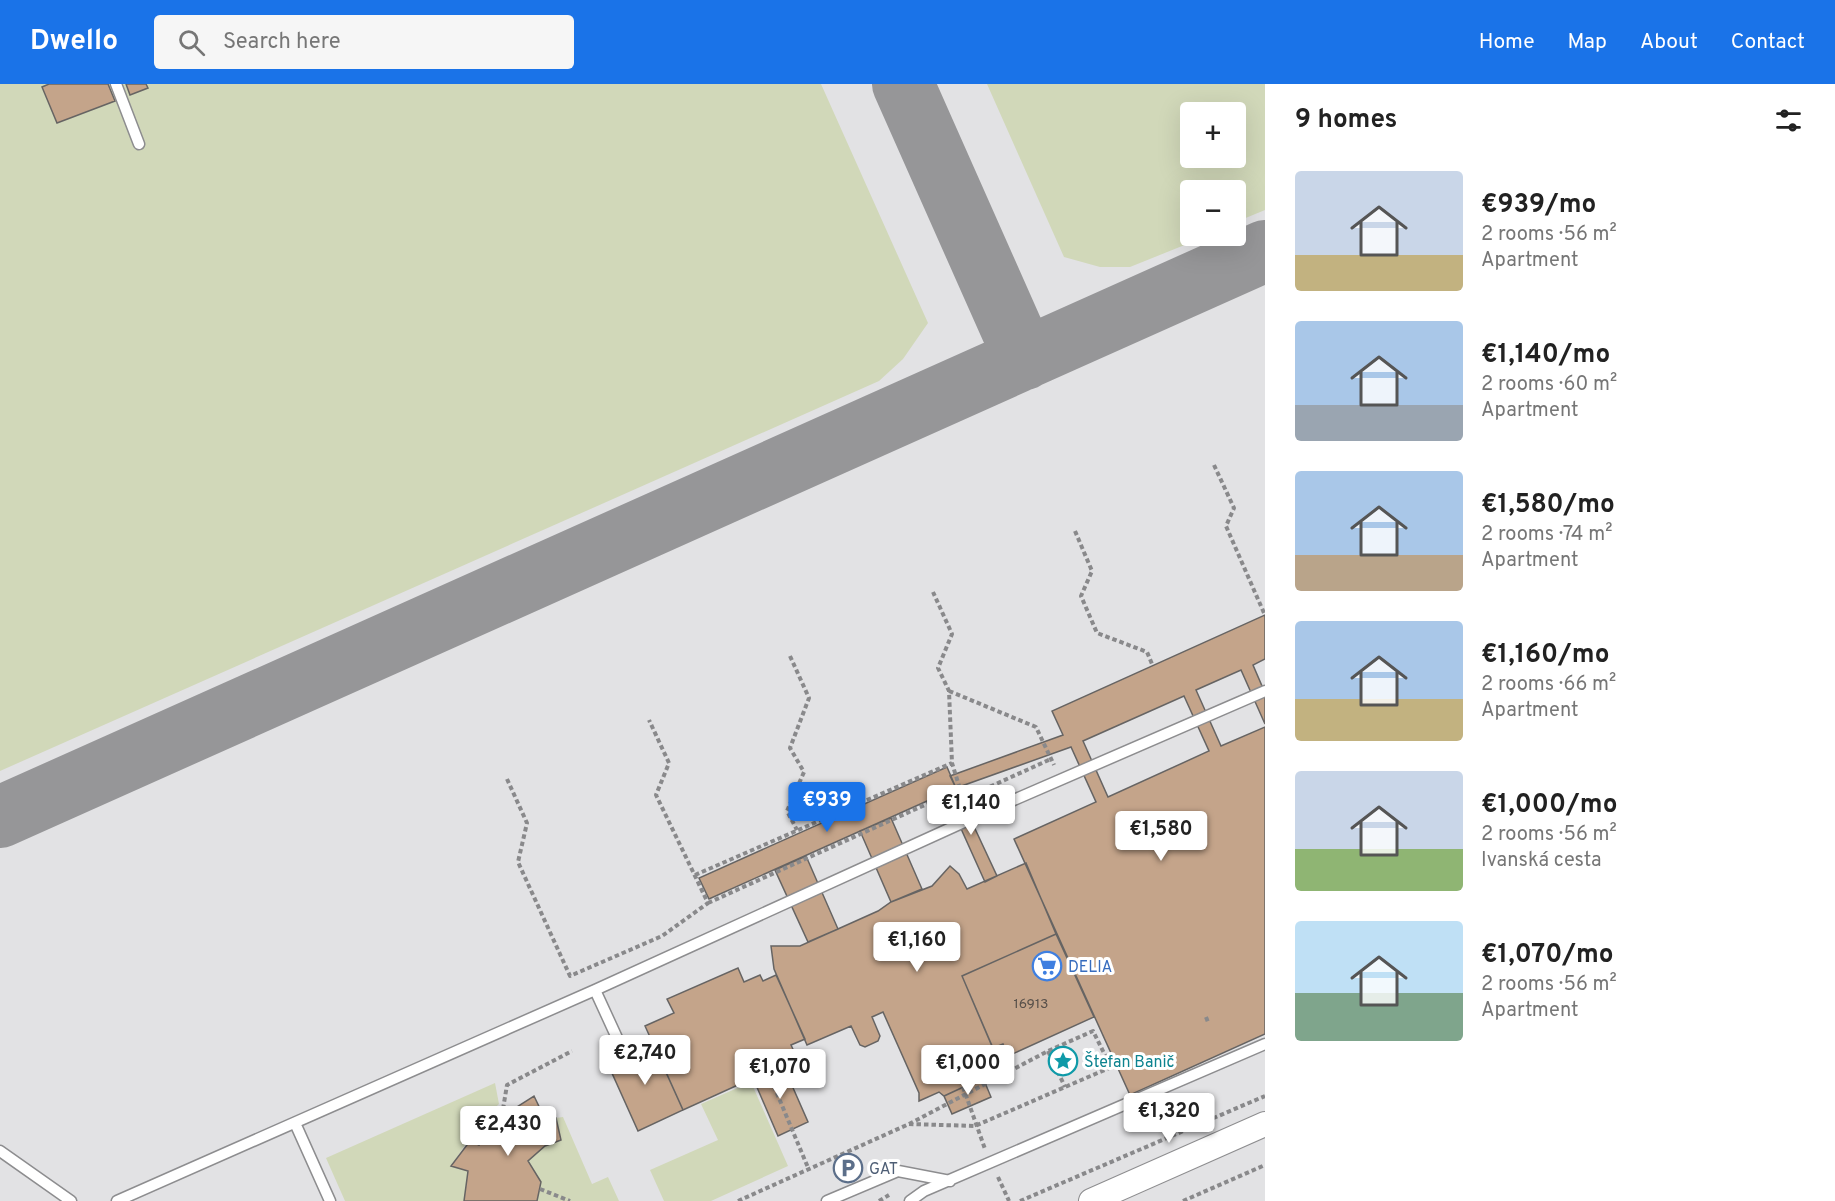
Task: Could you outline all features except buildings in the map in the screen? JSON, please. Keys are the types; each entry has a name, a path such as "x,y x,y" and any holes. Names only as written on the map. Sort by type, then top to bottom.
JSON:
{"street":[{"path":"1091,1201 1265,1124"}],"lane":[{"path":"116,84 139,144"},
{"path":"117,1201 595,990 986,812 1265,691"},
{"path":"595,990 623,1051"},
{"path":"910,1201 924,1191 1265,1044"},
{"path":"295,1123 330,1201"},
{"path":"0,1151 71,1201"},
{"path":"827,1201 898,1171 950,1181"}],"path":[{"path":"1214,465 1233,508 1226,526 1264,613"},
{"path":"1075,531 1092,571 1081,597 1097,633 1147,652 1152,664"},
{"path":"933,592 952,634 938,668 949,691 952,763 965,798 1051,759"},
{"path":"790,656 809,699 790,748 804,772 787,811 798,831"},
{"path":"949,691 1036,727 1062,781"},
{"path":"649,720 669,764 656,795 708,903"},
{"path":"695,875 952,763"},
{"path":"507,779 527,822 518,862 570,976 662,936 708,903 960,789"},
{"path":"738,1201 909,1124 1048,1051 1093,1031 1113,1066 975,1126 909,1124"},
{"path":"503,1109 507,1085 572,1051"},
{"path":"1048,1051 1065,1087"},
{"path":"768,1071 809,1170"},
{"path":"1020,1201 1265,1096"},
{"path":"1183,1201 1265,1165"},
{"path":"540,1190 570,1201"}],"green space":[{"path":"0,84 821,84 928,323 903,359 879,381 0,771"},
{"path":"987,84 1265,84 1265,210 1246,218 1246,180 1180,180 1180,246 1182,246 1130,267 1100,267 1064,257"},
{"path":"751,1082 788,1166 711,1201 664,1201 650,1170 718,1140 701,1104"},
{"path":"495,1083 499,1104 481,1121 451,1166 468,1171 464,1201 345,1201 326,1158"},
{"path":"563,1117 592,1184 608,1177 619,1201 537,1201 541,1182 528,1161 556,1118"}],"taxiway":[{"path":"903,84 1025,359"},
{"path":"0,817 1265,251"}],"place":[{"name":"DELIA","path":"1047,966"},
{"name":"Štefan Banič","path":"1063,1061"},
{"name":"GAT","path":"848,1168"}]}
